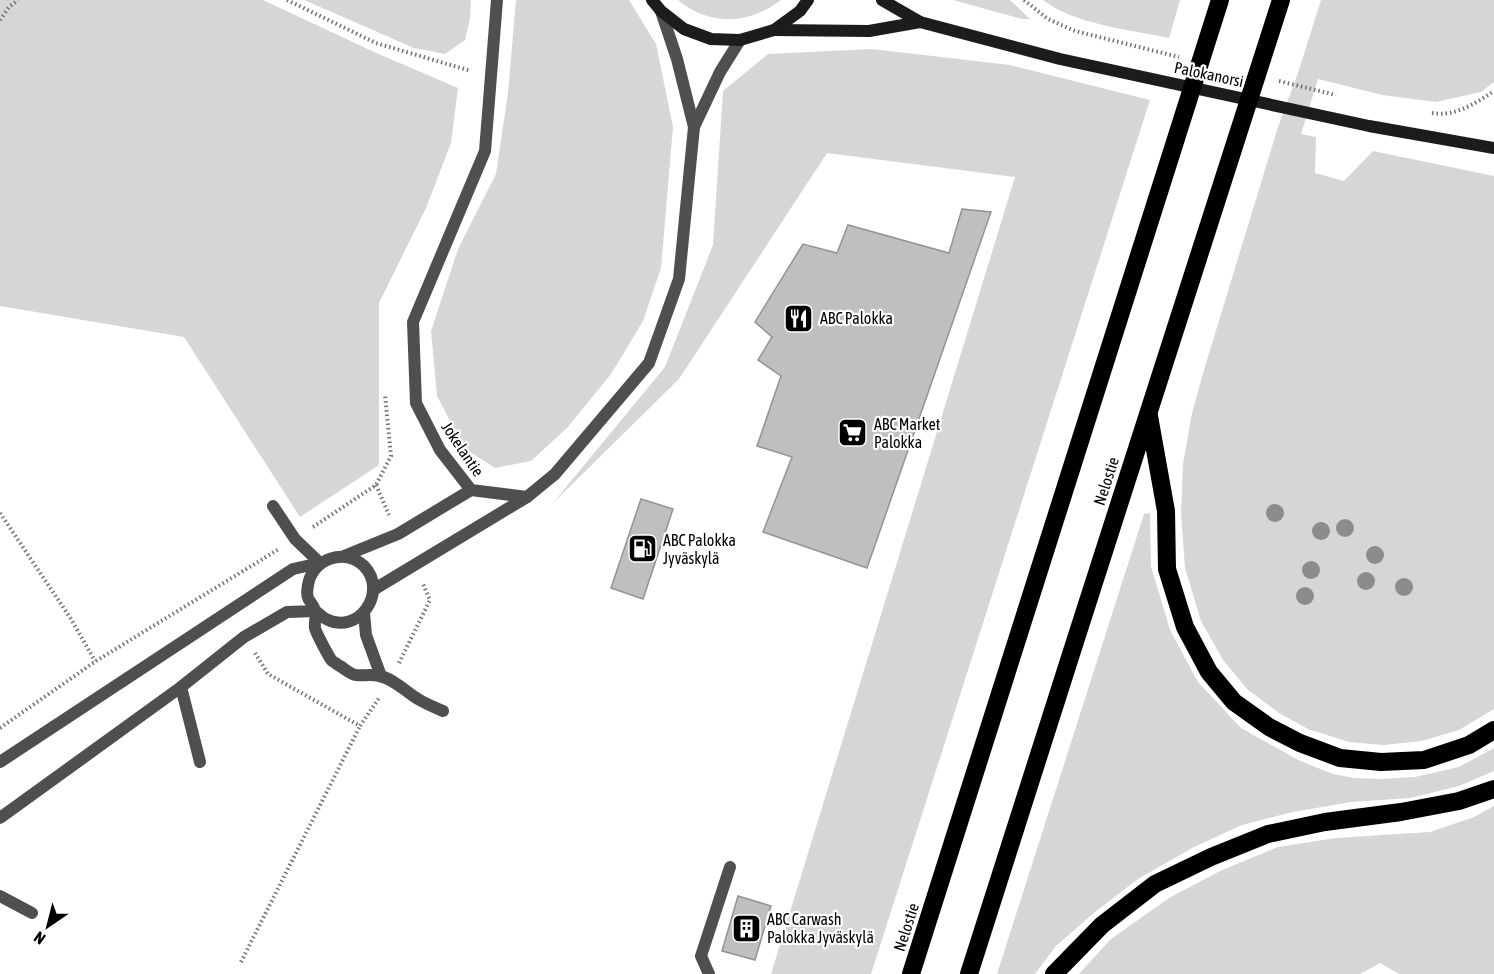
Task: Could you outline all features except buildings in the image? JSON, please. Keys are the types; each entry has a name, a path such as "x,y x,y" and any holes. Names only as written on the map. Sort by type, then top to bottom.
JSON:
{"highway":[{"name":"Nelostie","path":"911,974 1220,0"},
{"name":"Nelostie","path":"969,974 1281,0"},
{"path":"1148,414 1166,511 1167,569 1185,627 1209,672 1234,702 1269,727 1300,743 1340,758 1381,762 1424,760 1469,745 1494,730"},
{"path":"1054,974 1102,925 1155,884 1211,857 1268,834 1325,822 1401,812 1459,801 1494,789"}],"main road":[{"path":"652,0 661,11 684,29 711,39 740,40 774,30 800,11 808,0"},
{"name":"Palokanorsi","path":"882,0 920,22 1060,59 1369,126 1494,147"},
{"name":"Palokanorsi","path":"774,30 869,31 920,22"}],"street":[{"name":"Jokelantie","path":"497,0 485,151 413,322 416,403 440,450 471,490 527,497"},
{"path":"661,11 694,127"},
{"path":"374,590 527,497 555,474 650,363 679,279 694,127 720,72 740,40"},
{"path":"0,762 293,569 320,563 332,557 344,556 398,534 471,490"},
{"path":"273,506 296,539 320,563"},
{"path":"320,563 311,574 307,599 326,619 339,622 354,620 364,613 370,604 374,590 372,579 365,567 356,560 344,556"},
{"path":"315,610 315,630 332,661 354,675 381,676 420,701 443,711"},
{"path":"0,818 181,687 244,636 287,612 315,610"},
{"path":"364,613 366,635 381,676"},
{"path":"181,687 200,762"},
{"path":"709,974 701,956 730,867"},
{"path":"0,896 32,913"}],"path":[{"path":"0,20 9,7 18,0"},
{"path":"287,0 376,43 472,72"},
{"path":"1024,0 1048,19 1075,31"},
{"path":"1428,112 1439,114 1458,111 1494,91"},
{"path":"0,728 96,661 296,539 376,485 391,456 385,394"},
{"path":"0,513 71,619 96,661"},
{"path":"241,962 360,726"}],"shaded area":[{"path":"0,0 263,0 458,88 451,143 426,208 379,303 379,465 300,517 184,337 0,306"},
{"path":"304,0 471,0 465,40 445,54 414,48"},
{"path":"516,0 629,0 656,44 673,127 661,268 643,321 611,374 567,428 531,461 495,468 464,448 437,396 431,331 458,249 496,174 508,93"},
{"path":"678,0 781,0 756,14 730,19 703,15"},
{"path":"953,0 1010,0 1030,19 1022,19"},
{"path":"1043,0 1180,0 1169,38 1086,20 1070,15"},
{"path":"1321,0 1494,0 1494,82 1481,92 1436,102 1382,95 1318,79 1301,134 1316,137 1315,173 1344,181 1373,151 1494,176 1494,709 1459,730 1422,741 1383,745 1349,742 1308,729 1279,713 1248,690 1223,660 1201,621 1185,568 1181,513 1183,464 1192,413 1278,127"},
{"path":"872,49 1010,65 1150,100 871,974 771,974 1015,177 827,153 679,379 553,503 665,367 713,245 723,91 768,54"},
{"path":"1150,513 1151,566 1170,630 1198,682 1241,728 1298,760 1333,774 1354,778 1415,777 1459,767 1494,748 1494,771 1459,786 1410,798 1351,802 1293,812 1242,825 1194,847 1138,879 1056,946 1035,974 997,974 1144,514"},
{"path":"1494,806 1494,974 1399,974 1380,963 1360,974 1079,974 1111,939 1169,898 1220,871 1278,847 1336,838 1430,832 1474,817"}],"place":[{"name":"ABC Palokka","path":"799,318"},
{"name":"ABC Market Palokka","path":"853,433"},
{"name":"ABC Palokka Jyväskylä","path":"642,549"},
{"name":"ABC Carwash Palokka Jyväskylä","path":"746,928"}]}
